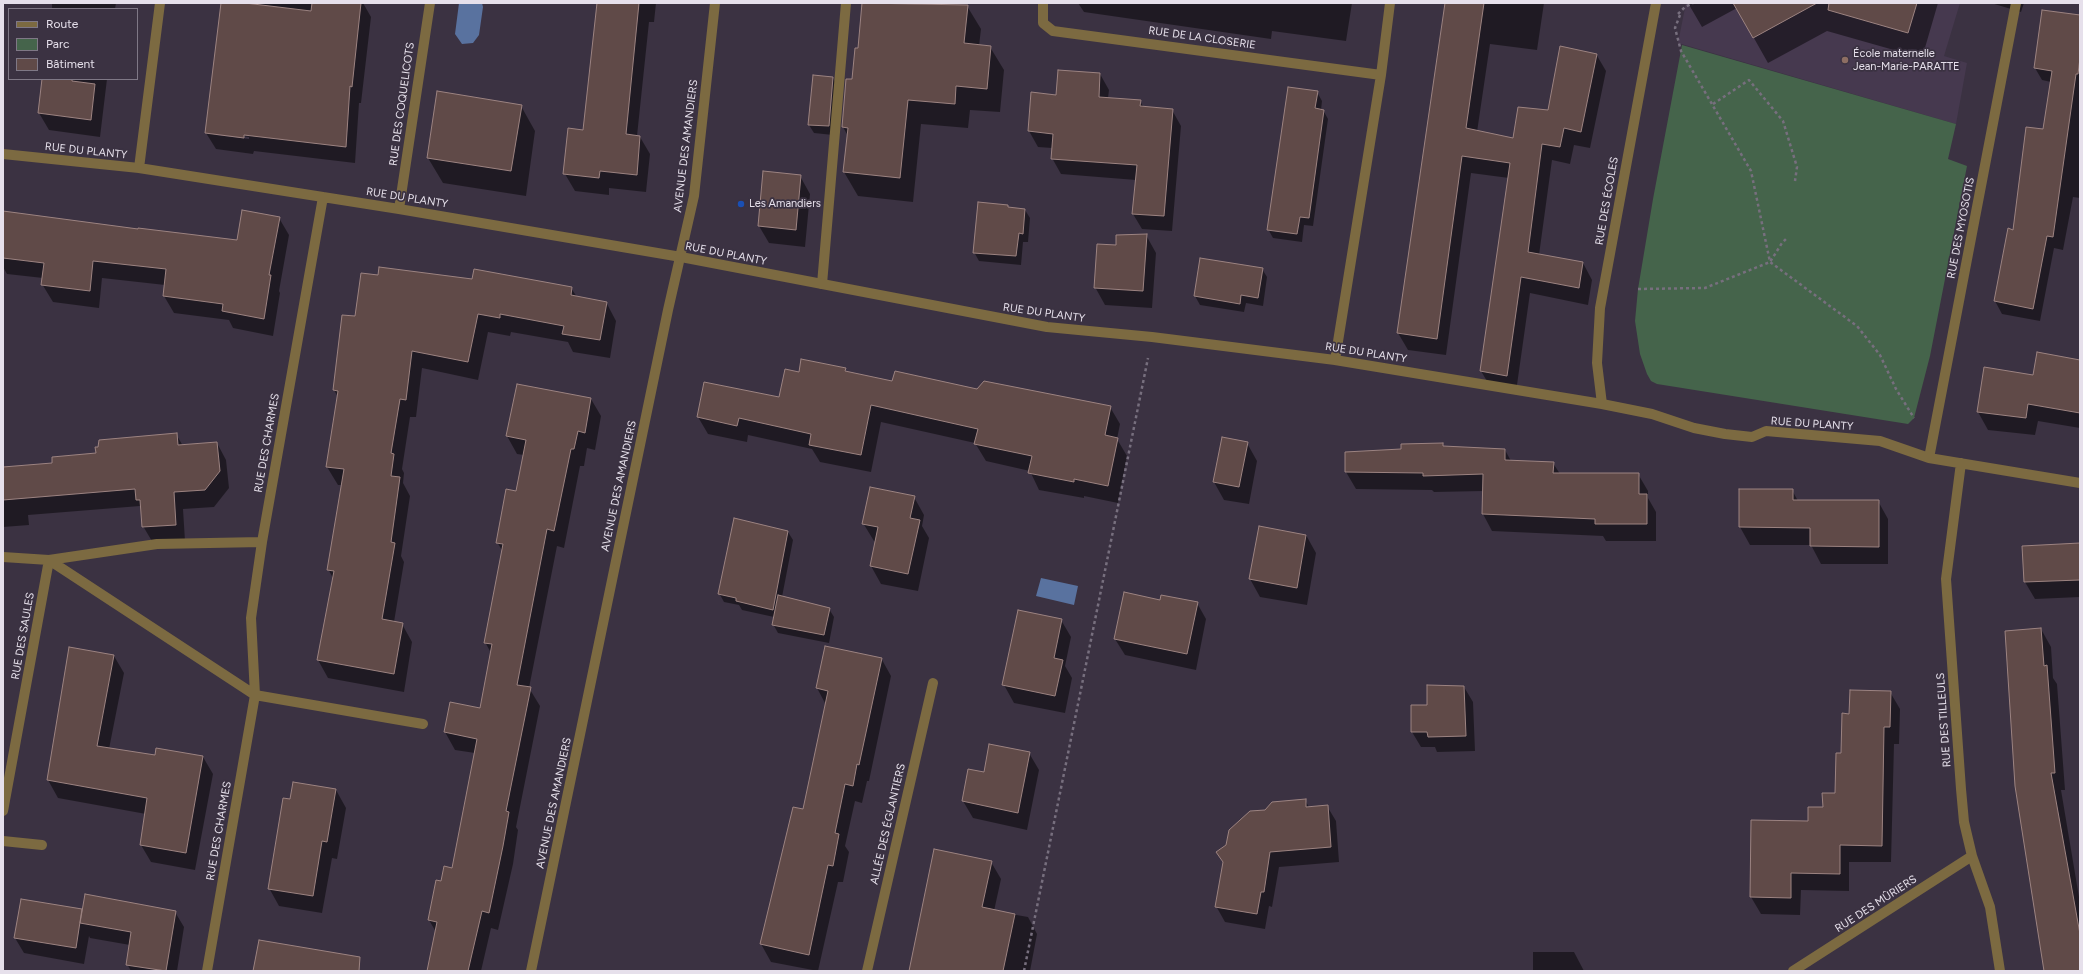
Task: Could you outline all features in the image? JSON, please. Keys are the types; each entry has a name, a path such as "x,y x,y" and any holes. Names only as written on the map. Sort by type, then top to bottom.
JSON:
{"street":[{"path":"139,168 160,3"},
{"name":"RUE DES COQUELICOTS","path":"399,209 430,3"},
{"name":"AVENUE DES AMANDIERS","path":"531,971 668,310 694,196 715,3"},
{"path":"822,284 846,3"},
{"name":"RUE DE LA CLOSERIE","path":"1043,3 1043,22 1053,31 1381,75"},
{"path":"1335,360 1381,75 1390,3"},
{"name":"RUE DES ÉCOLES","path":"1602,404 1597,363 1600,308 1656,3"},
{"name":"RUE DES MYOSOTIS","path":"1929,458 2016,3"},
{"name":"RUE DU PLANTY","path":"3,154 139,168 399,209 681,257 1047,327 1152,337 1335,360 1602,404 1652,414 1694,428 1724,430 1752,437 1766,431 1871,443 1929,458 2080,483"},
{"name":"RUE DES CHARMES","path":"207,971 255,695 251,618 262,542 323,197"},
{"name":"RUE DES TILLEULS","path":"1961,463 1946,579 1961,789 1964,822 1972,856 1990,907 2000,971"},
{"path":"3,557 49,560 157,544 262,542"},
{"path":"49,560 255,695 424,724"},
{"name":"RUE DES SAULES","path":"3,811 49,560"},
{"name":"ALLÉE DES ÉGLANTIERS","path":"867,971 933,683"},
{"path":"3,841 42,845"},
{"name":"RUE DES MÛRIERS","path":"1793,971 1972,856"}],"path":[{"path":"1680,15 1675,28 1681,51 1751,171 1770,262 1857,326 1880,355 1896,389 1914,418 1934,435"},
{"path":"1712,104 1749,80 1783,121 1797,167 1795,181"},
{"path":"1638,289 1705,288 1770,262 1787,238"},
{"path":"1024,971 1152,337"}],"shaded area":[{"name":"École maternelle Jean-Marie-PARATTE","path":"1686,3 1960,3 1944,56 1967,63 1956,124 1678,43"}],"green space":[{"path":"1682,45 1956,124 1948,159 1967,166 1930,356 1914,418 1908,424 1657,384 1651,381 1640,354 1635,321 1638,289 1653,199"}],"water":[{"path":"459,3 482,3 483,7 479,35 473,43 462,44 455,34"},
{"path":"1041,578 1078,586 1074,605 1036,596"}],"building":[{"path":"221,3 245,3 311,11 312,3 361,3 352,87 350,86 346,147 244,135 244,138 205,133"},
{"path":"597,3 639,3 626,134 640,136 637,175 600,171 599,178 563,174 568,128 583,130"},
{"path":"862,3 968,5 964,43 991,46 987,89 956,86 955,104 908,100 900,178 843,172 848,128 842,127 846,79 852,79 855,48 858,48"},
{"path":"1445,3 1484,3 1466,128 1513,138 1518,107 1548,110 1560,46 1597,54 1581,132 1564,128 1560,147 1542,144 1528,252 1583,262 1579,288 1521,277 1507,376 1480,371 1510,163 1462,156 1437,339 1397,333"},
{"path":"1733,3 1817,3 1753,38"},
{"path":"1829,3 1917,3 1908,33 1828,10"},
{"path":"2042,10 2080,15 2080,58 2078,74 2076,74 2053,237 2047,236 2033,309 1994,301 2008,228 2013,230 2026,127 2043,129 2052,71 2034,68"},
{"path":"1058,70 1100,73 1099,97 1141,100 1140,106 1173,109 1164,216 1132,214 1137,165 1051,159 1053,134 1028,131 1031,92 1056,95"},
{"path":"813,75 833,77 829,126 808,125"},
{"path":"42,80 72,80 95,84 91,120 38,113"},
{"path":"1288,87 1318,91 1315,108 1324,110 1309,218 1300,217 1297,234 1267,230"},
{"path":"437,91 522,105 511,171 427,158"},
{"path":"763,171 801,175 796,230 758,226"},
{"path":"978,202 1008,205 1008,207 1025,209 1023,234 1019,233 1016,256 973,253"},
{"path":"242,210 280,217 269,275 271,275 264,319 222,311 223,304 163,296 166,269 93,261 90,291 41,285 44,263 3,258 3,211 138,229 237,240"},
{"path":"1147,234 1143,291 1094,288 1097,244 1116,245 1116,235"},
{"path":"1200,258 1263,268 1258,298 1241,295 1240,304 1194,296"},
{"path":"379,267 472,279 474,269 572,287 571,295 607,302 600,340 562,334 564,326 500,314 500,318 478,314 468,362 412,351 406,400 400,399 391,453 394,454 391,476 400,477 391,542 395,543 382,619 403,623 394,674 317,660 334,571 327,570 344,469 326,467 338,391 333,390 342,315 355,316 361,273 378,275"},
{"path":"2037,352 2080,360 2080,413 2028,404 2026,418 1977,412 1984,367 2033,375"},
{"path":"801,359 846,368 845,371 892,381 895,371 977,389 984,381 1111,406 1105,435 1118,438 1108,486 1074,479 1074,482 1028,473 1032,456 974,444 978,429 871,405 861,455 809,445 811,434 739,418 737,426 697,417 704,382 779,397 785,369 799,372"},
{"path":"517,384 591,398 585,433 578,431 574,449 571,449 554,531 547,529 517,685 531,687 506,811 509,812 489,913 482,911 468,971 427,971 437,922 428,920 436,880 441,881 444,866 452,868 477,739 444,732 450,702 480,708 492,644 484,643 503,544 496,543 506,489 516,491 526,440 506,436"},
{"path":"177,433 178,445 217,442 220,471 205,490 174,492 176,525 142,527 140,500 136,500 135,489 3,500 3,467 52,463 52,457 96,453 95,447 98,447 99,440"},
{"path":"1222,437 1248,442 1239,487 1213,482"},
{"path":"1443,443 1443,446 1505,449 1505,460 1554,462 1553,473 1639,473 1639,494 1647,494 1647,524 1595,524 1595,519 1482,514 1483,474 1423,476 1423,473 1345,472 1345,452 1401,449 1401,444"},
{"path":"870,487 915,496 910,518 920,520 908,574 870,566 878,527 862,524"},
{"path":"1739,489 1793,489 1793,500 1879,500 1879,547 1810,546 1810,528 1739,527"},
{"path":"734,518 788,531 773,610 736,601 736,598 718,594"},
{"path":"1259,526 1306,535 1297,588 1249,579"},
{"path":"2080,543 2080,580 2024,582 2022,546"},
{"path":"1124,592 1160,600 1161,595 1198,602 1187,654 1114,639"},
{"path":"778,595 830,608 824,635 772,625"},
{"path":"1018,610 1062,619 1054,658 1063,660 1055,696 1002,685"},
{"path":"2041,628 2044,666 2047,665 2055,773 2051,773 2080,934 2080,971 2044,971 2015,786 2005,631"},
{"path":"825,646 882,658 859,765 857,764 853,786 845,784 835,833 839,834 833,866 828,865 809,955 760,944 793,807 803,809 828,691 816,688"},
{"path":"69,647 114,655 97,746 155,755 156,748 203,756 186,853 140,845 147,798 47,780"},
{"path":"1427,685 1464,686 1466,736 1428,737 1427,732 1411,732 1411,705 1427,705"},
{"path":"1850,690 1891,691 1890,727 1884,727 1882,846 1840,845 1840,874 1791,873 1791,898 1750,897 1751,820 1808,821 1808,807 1823,807 1822,793 1835,793 1836,753 1841,753 1842,713 1849,714"},
{"path":"989,744 1030,752 1018,813 962,801 968,769 984,772"},
{"path":"293,782 336,789 327,842 322,841 313,896 268,889 283,798 290,799"},
{"path":"1306,799 1306,807 1328,805 1331,847 1270,852 1264,892 1261,892 1257,914 1215,907 1223,862 1216,852 1226,845 1229,830 1250,811 1265,810 1272,802"},
{"path":"934,849 992,861 982,907 1015,914 1003,971 909,971"},
{"path":"85,894 176,911 166,971 126,965 131,932 80,923"},
{"path":"21,899 82,909 76,948 14,938"},
{"path":"259,940 360,957 359,971 253,971"}],"place":[{"name":"École maternelle Jean-Marie-PARATTE","path":"1845,60"},
{"name":"Les Amandiers","path":"741,204"}]}
